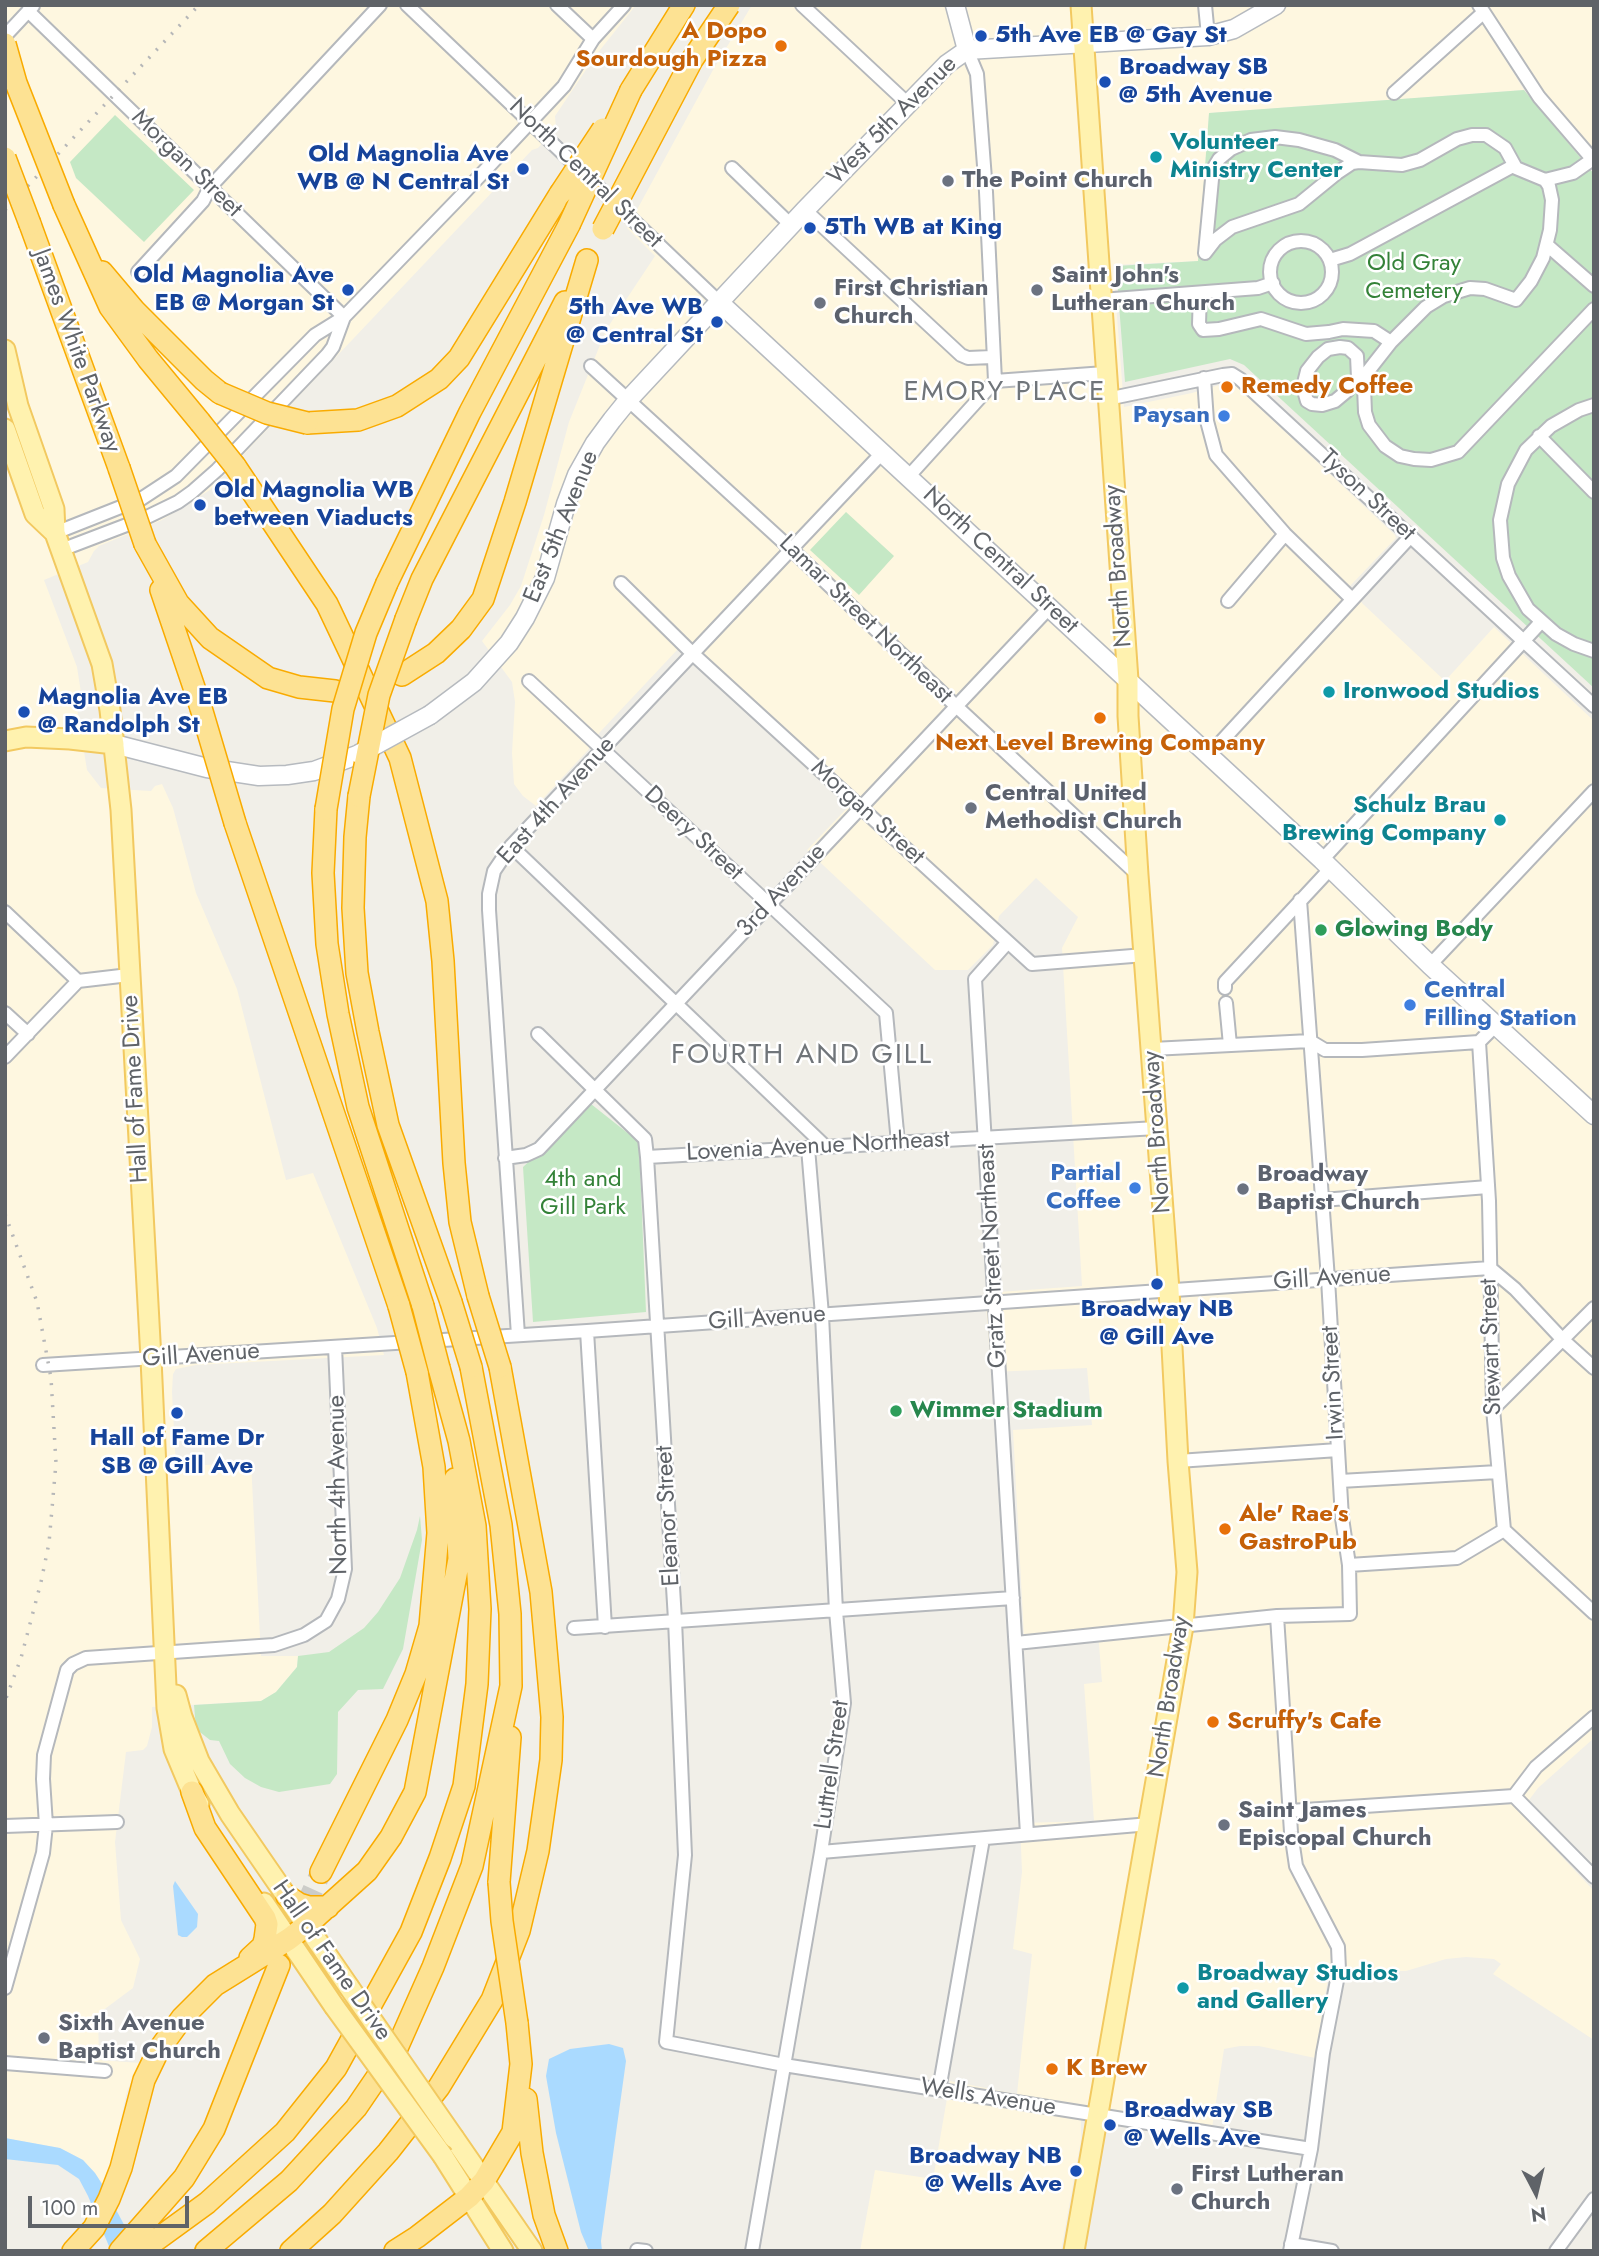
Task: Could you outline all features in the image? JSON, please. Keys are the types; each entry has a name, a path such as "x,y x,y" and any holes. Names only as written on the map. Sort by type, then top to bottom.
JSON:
{"highway":[{"path":"84,246 135,311 220,393 267,413 307,423 358,420 397,406 439,379 459,358 595,139 631,90 684,5"},
{"path":"557,2251 544,2215 532,2153 502,1921 499,1882 510,1754 511,1686 510,1614 501,1525 471,1367 451,1302 388,1125 357,974 353,908 355,838 359,796 379,695 422,579 692,60 729,5"},
{"name":"James White Parkway","path":"5,44 29,117 64,205 84,246"},
{"path":"141,2251 201,2208 285,2132 336,2068 411,1932 464,1786 478,1684 480,1609 475,1526 459,1441 423,1306 358,1107 338,1014 327,944 323,873 326,809 343,709 366,634 387,583 470,412 569,225 631,90"},
{"name":"James White Parkway","path":"5,158 120,468 145,544"},
{"path":"84,246 99,287 110,307 148,359 235,466 327,604 400,758 437,901 460,1222 478,1296 500,1367 541,1592 552,1717 551,1760 534,1864 519,1931 492,2000 439,2087 388,2152 331,2214 291,2251"},
{"path":"145,544 178,603 210,638 268,678 299,687 335,691 370,686 402,675 436,653 461,629 483,599 519,490 587,260"},
{"path":"145,544 201,708 235,823 399,1306 417,1371 433,1467 439,1533 430,1626 416,1674 397,1720 321,1872"},
{"path":"73,2251 94,2228 109,2199 121,2168 144,2080 158,2051 182,2018 215,1985 289,1940 367,1871 391,1837 415,1792 459,1559 456,1482 447,1401"},
{"path":"210,2247 289,2181 355,2108 397,2048 433,1967 472,1866 511,1686"},
{"path":"192,1792 205,1828 261,1910 267,1924 263,1946 226,1979"},
{"path":"287,1896 299,1905 328,1907"},
{"path":"120,2251 184,2178 214,2129 279,1965"},
{"path":"395,2251 469,2197 484,2181 513,2132 521,2064"}],"main road":[{"path":"955,5 967,50"},
{"name":"North Broadway","path":"1074,2251 1183,1626 1187,1572 1081,5"},
{"name":"West 5th Avenue","path":"719,302 907,103 947,64 967,50 1209,36 1234,29 1276,5"},
{"name":"East 5th Avenue","path":"114,744 207,768 259,776 287,775 314,771 357,755 430,715 474,682 509,643 545,578 566,504 595,443 629,399 719,302"},
{"name":"North Central Street","path":"719,302 1594,1115"},
{"name":"Hall of Fame Drive","path":"5,351 18,406 54,509 58,542 102,664 114,744 121,810 167,1708 174,1749 192,1792 334,2006 443,2156 503,2251"},
{"name":"Hall of Fame Drive","path":"5,429 35,514 58,542"},
{"path":"5,741 26,737 114,744"},
{"name":"Hall of Fame Drive","path":"164,1653 182,1717 199,1761 230,1814 532,2251"}],"street":[{"path":"138,272 202,201 210,187 380,5"},
{"name":"North Central Street","path":"407,5 719,302"},
{"path":"557,5 593,39"},
{"path":"58,542 141,499 176,476 315,335 344,317 564,86 593,39 624,5"},
{"path":"802,5 907,103"},
{"path":"1205,5 1209,36"},
{"path":"5,36 30,8"},
{"name":"Morgan Street","path":"30,8 344,317"},
{"path":"1359,162 1335,150 1284,138 1258,139 1236,145 1220,159 1211,176 1205,253 1215,240 1232,227 1299,204 1352,163 1408,165 1457,139 1480,134 1490,137 1505,148 1513,166 1545,180 1573,173 1593,160 1539,97 1481,9 1394,93"},
{"path":"967,50 978,74 995,381"},
{"path":"1330,260 1350,254 1513,166"},
{"path":"732,168 792,226"},
{"path":"1545,180 1551,191 1553,206 1547,245 1534,276 1516,300 1475,288 1459,290 1430,304 1391,342 1362,379 1340,397 1329,404 1312,404 1304,394 1303,382 1307,371 1318,357 1328,349 1340,347 1354,351 1358,363 1362,379 1364,387 1364,412 1378,439 1400,456 1423,460 1440,458 1458,452 1594,309"},
{"path":"805,209 961,355 968,358 992,357"},
{"path":"1299,241 1318,245 1330,260 1331,279 1321,295 1313,300 1303,302 1285,298 1273,283 1271,264 1275,255 1290,243 1299,241"},
{"path":"1547,245 1594,286"},
{"path":"1101,300 1258,288 1273,283"},
{"path":"1200,293 1199,324 1203,330 1219,329 1256,319 1306,334 1343,329 1374,331 1391,342"},
{"path":"58,542 145,518 192,492 327,355 333,347 344,317"},
{"name":"Lamar Street Northeast","path":"591,366 792,550 1138,876"},
{"path":"909,476 995,381 1105,373"},
{"name":"Tyson Street","path":"1107,399 1204,378 1232,374 1240,379 1594,706"},
{"path":"1204,378 1207,421 1216,455 1285,534 1352,598"},
{"path":"1594,405 1564,417 1539,436 1516,466 1505,493 1500,520 1503,558 1517,593 1541,622 1574,644 1594,651"},
{"path":"1539,436 1594,492"},
{"name":"East 4th Avenue","path":"518,1335 489,894 494,870 511,846 882,453"},
{"path":"1228,601 1285,534"},
{"path":"1208,755 1410,537"},
{"name":"Morgan Street","path":"621,583 693,654 1032,964 1145,955"},
{"name":"3rd Avenue","path":"505,1158 524,1156 540,1149 1049,608"},
{"path":"1225,988 1225,982 1300,900 1326,864 1541,622"},
{"name":"Deery Street","path":"528,681 886,1013 898,1143"},
{"path":"1430,965 1594,791"},
{"path":"511,846 826,1147"},
{"name":"Irwin Street","path":"1277,1616 1350,1614 1349,1565 1342,1518 1328,1279 1300,900"},
{"path":"5,912 78,981"},
{"name":"Gratz Street Northeast","path":"1008,942 975,979 1027,1834"},
{"path":"5,1057 78,981 129,975"},
{"path":"1226,1003 1230,1045"},
{"path":"5,1013 28,1034"},
{"path":"1152,1049 1310,1041 1325,1050 1363,1050 1479,1042 1496,1025"},
{"name":"Eleanor Street","path":"538,1034 645,1139 648,1157 675,1620 685,1855 666,2042"},
{"name":"Stewart Street","path":"1479,1042 1488,1187 1493,1409 1504,1530"},
{"name":"Lovenia Avenue Northeast","path":"648,1157 1157,1128"},
{"name":"Luttrell Street","path":"752,2251 844,1703 836,1611 822,1315 808,1148"},
{"path":"1322,1200 1488,1187"},
{"path":"1490,1268 1515,1289 1563,1340 1594,1368"},
{"name":"Gill Avenue","path":"43,1365 587,1331 1490,1268"},
{"path":"1493,1409 1594,1308"},
{"path":"587,1331 605,1627"},
{"name":"North 4th Avenue","path":"46,1825 44,1755 67,1670 73,1664 86,1658 274,1645 304,1635 326,1620 338,1599 345,1569 335,1347"},
{"path":"1178,1461 1338,1450"},
{"path":"1340,1481 1498,1472"},
{"path":"1349,1565 1457,1558 1504,1530 1594,1613"},
{"path":"574,1628 1013,1598"},
{"path":"1017,1643 1277,1616 1296,1866 1338,1947 1339,1970 1323,2053 1311,2149 1291,2247 1332,2251"},
{"path":"1290,1811 1514,1796 1536,1767 1594,1717"},
{"path":"1514,1796 1594,1877"},
{"path":"5,1826 117,1822"},
{"path":"821,1852 1150,1824"},
{"path":"5,1988 43,1853 46,1825"},
{"path":"939,2090 983,1839"},
{"name":"Wells Avenue","path":"666,2042 784,2065 1311,2149"},
{"path":"5,2063 105,2071"},
{"path":"1556,2251 1594,2199"}],"shaded area":[{"path":"5,5 636,5 596,55 555,116 556,128 538,148 532,150 210,490 162,520 99,546 88,562 44,580 77,667 82,699 77,708 87,770 101,788 151,791 162,784 173,808 196,893 237,989 286,1180 313,1173 377,1328 384,1355 196,1365 176,1369 173,1374 176,1467 251,1462 261,1656 298,1656 297,1667 276,1692 261,1701 152,1707 152,1727 147,1746 143,1750 126,1752 115,1842 121,1920 140,1959 133,1988 98,2014 99,2060 140,2063 127,2091 104,2187 83,2160 60,2148 5,2138"},
{"path":"752,5 1472,5 1524,90 1209,113 1198,261 1113,265 1124,407 1226,383 1235,385 1395,535 1396,538 1349,587 1363,604 1445,681 1494,627 1594,721 1594,1738 1538,1788 1520,1812 1594,1891 1594,2040 1493,1974 1501,1964 1494,1959 1446,1959 1406,1971 1330,1966 1315,2058 1259,2046 1224,2049 1212,2128 1081,2106 1081,2140 1061,2251 860,2251 875,2170 933,2179 950,2081 1017,2094 1032,1954 1013,1949 1022,1872 1020,1823 1094,1821 1084,1684 1102,1682 1098,1632 1024,1637 1013,1430 1092,1425 1087,1368 991,1372 985,1293 1082,1286 1062,948 1078,917 1036,878 999,916 993,945 968,970 935,970 807,850 848,807 678,649 600,732 588,750 536,806 523,796 514,784 512,753 515,702 512,682 482,641 521,586 544,515 569,422 606,330 655,256 627,228 713,70"},
{"path":"1487,5 1594,5 1594,152 1533,78"}],"green space":[{"name":"Old Gray Cemetery","path":"1524,90 1594,174 1594,688 1244,365 1230,359 1125,382 1116,266 1198,261 1209,113"},
{"path":"115,115 194,190 144,242 76,178 70,162"},
{"path":"846,512 894,556 859,595 810,550"},
{"name":"4th and Gill Park","path":"591,1104 639,1142 646,1312 533,1322 523,1167"},
{"path":"420,1516 422,1540 403,1649 383,1689 358,1690 338,1712 337,1774 330,1784 279,1792 261,1787 245,1778 230,1764 219,1741 210,1740 196,1729 194,1705 261,1701 276,1692 297,1667 298,1656 329,1652 364,1628 400,1578"}],"water":[{"path":"175,1881 198,1914 197,1927 187,1937 178,1935 173,1886"},
{"path":"609,2044 623,2048 626,2061 601,2241 602,2251 589,2251 581,2232 556,2133 546,2076 549,2059 570,2049"},
{"path":"5,2138 60,2148 83,2160 104,2187 138,2251 111,2251 79,2179 58,2165 5,2159"}],"tunnel":[{"path":"279,1965 321,1872"}],"railway":[{"path":"5,210 199,5"},
{"path":"5,1214 37,1302 51,1378 56,1463 49,1543 41,1582 21,1658 5,1701"}],"place":[{"name":"5th Ave EB @ Gay St","path":"981,36"},
{"name":"A Dopo Sourdough Pizza","path":"781,46"},
{"name":"Broadway SB @ 5th Avenue","path":"1105,82"},
{"name":"Volunteer Ministry Center","path":"1156,157"},
{"name":"Old Magnolia Ave WB @ N Central St","path":"523,169"},
{"name":"The Point Church","path":"948,181"},
{"name":"5Th WB at King","path":"810,228"},
{"name":"Old Magnolia Ave EB @ Morgan St","path":"348,290"},
{"name":"Saint John's Lutheran Church","path":"1037,290"},
{"name":"First Christian Church","path":"820,303"},
{"name":"5th Ave WB @ Central St","path":"717,322"},
{"name":"Remedy Coffee","path":"1227,387"},
{"name":"Paysan","path":"1224,416"},
{"name":"Old Magnolia WB between Viaducts","path":"200,505"},
{"name":"Ironwood Studios","path":"1329,692"},
{"name":"Magnolia Ave EB @ Randolph St","path":"24,712"},
{"name":"Next Level Brewing Company","path":"1100,718"},
{"name":"Central United Methodist Church","path":"971,808"},
{"name":"Schulz Brau Brewing Company","path":"1500,820"},
{"name":"Glowing Body","path":"1321,930"},
{"name":"Central Filling Station","path":"1410,1005"},
{"name":"Partial Coffee","path":"1135,1188"},
{"name":"Broadway Baptist Church","path":"1243,1189"},
{"name":"Broadway NB @ Gill Ave","path":"1157,1284"},
{"name":"Wimmer Stadium","path":"896,1411"},
{"name":"Hall of Fame Dr SB @ Gill Ave","path":"177,1413"},
{"name":"Ale' Rae’s GastroPub","path":"1225,1529"},
{"name":"Scruffy's Cafe","path":"1213,1722"},
{"name":"Saint James Episcopal Church","path":"1224,1825"},
{"name":"Broadway Studios and Gallery","path":"1183,1988"},
{"name":"Sixth Avenue Baptist Church","path":"44,2038"},
{"name":"K Brew","path":"1052,2069"},
{"name":"Broadway SB @ Wells Ave","path":"1110,2125"},
{"name":"Broadway NB @ Wells Ave","path":"1076,2171"},
{"name":"First Lutheran Church","path":"1177,2189"}],"district":[{"name":"EMORY PLACE","path":"1005,393"},
{"name":"FOURTH AND GILL","path":"802,1056"}]}
